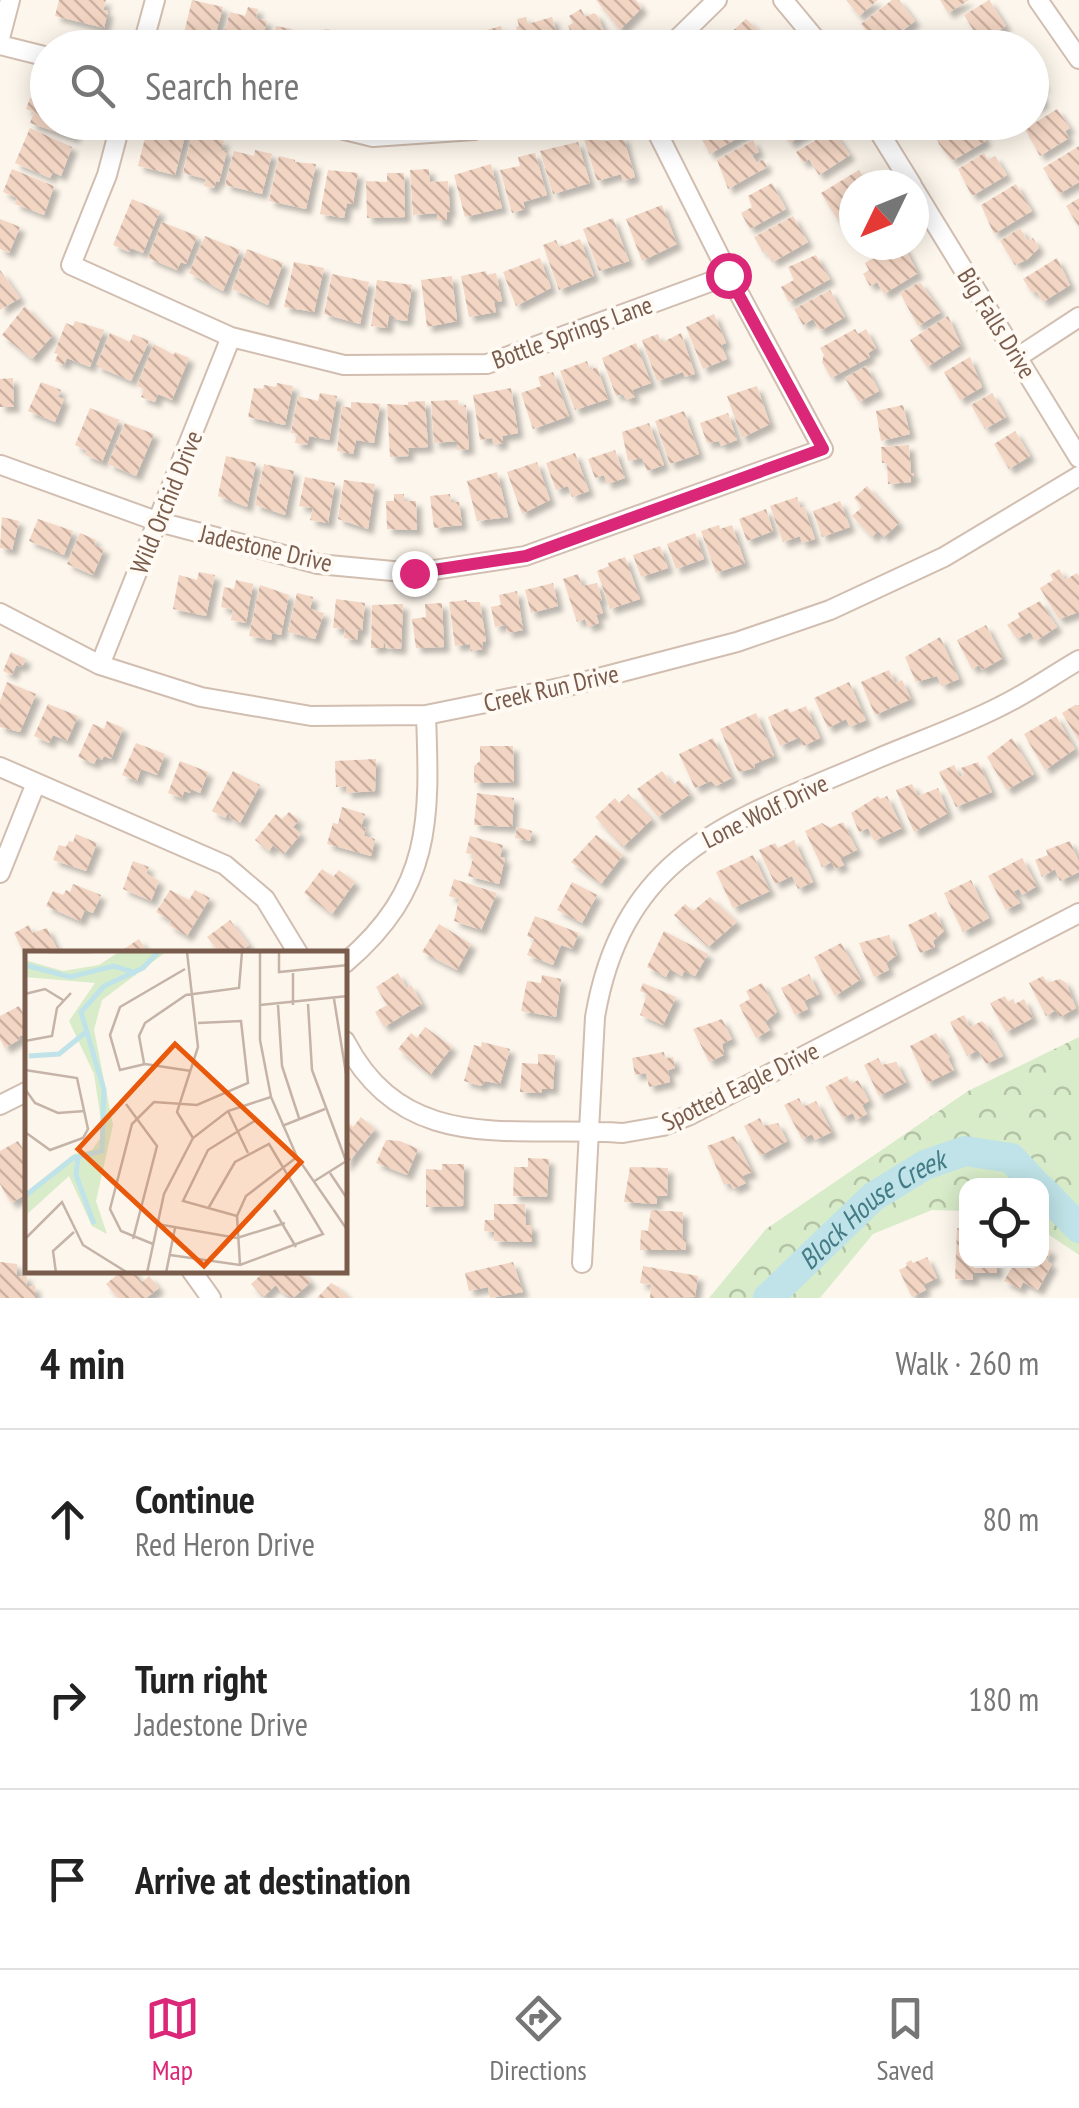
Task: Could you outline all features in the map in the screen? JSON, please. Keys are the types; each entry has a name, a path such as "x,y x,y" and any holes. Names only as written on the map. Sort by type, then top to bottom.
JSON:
{"street":[{"path":"10,0 0,42 30,51"},
{"path":"147,30 155,0"},
{"path":"686,30 717,0"},
{"path":"783,0 808,30"},
{"path":"1038,0 1078,57"},
{"name":"Bottle Springs Lane","path":"116,140 71,265 231,337 344,365 487,364 728,275"},
{"path":"661,140 728,275"},
{"name":"Big Falls Drive","path":"884,140 903,170"},
{"name":"Big Falls Drive","path":"929,213 1079,458"},
{"name":"Jadestone Drive","path":"1,464 159,522 318,564 414,573 526,556 823,449 728,275"},
{"path":"1018,357 1079,318"},
{"name":"Wild Orchid Drive","path":"100,665 231,337"},
{"name":"Creek Run Drive","path":"0,613 100,665 201,697 310,716 426,714 564,687 737,642 830,610 944,557 1079,476"},
{"name":"Lone Wolf Drive","path":"582,1263 595,1017 601,982 625,928 658,879 719,828 1001,706 1079,660"},
{"path":"348,959 368,942 398,904 418,860 429,794 426,714"},
{"path":"0,767 226,865 264,899 297,951"},
{"path":"0,874 36,783"},
{"name":"Spotted Eagle Drive","path":"348,1047 376,1086 424,1118 464,1128 622,1133 663,1126 690,1116 1079,914"},
{"path":"0,1105 25,1092"},
{"path":"193,1273 212,1298"}],"green space":[{"path":"1079,1037 1079,1255 1049,1235 1049,1178 959,1178 959,1211 932,1210 873,1234 820,1298 709,1298 766,1229 968,1091"}],"building":[{"path":"59,0 106,0 104,28 55,16"},
{"path":"192,0 223,7 217,30 185,30"},
{"path":"596,0 636,0 642,8 620,30"},
{"path":"846,0 878,0 859,16"},
{"path":"892,0 899,0 915,21 903,30 866,30 861,24"},
{"path":"940,0 969,0 948,13"},
{"path":"989,0 1006,26 1000,30 973,30 964,15"},
{"path":"248,7 258,9 256,18 267,21 265,30 225,30 230,12 245,16"},
{"path":"581,9 585,17 594,13 604,30 570,30 568,26 573,23 569,16"},
{"path":"526,17 528,24 552,17 556,30 517,30 517,19"},
{"path":"746,19 758,30 734,30"},
{"path":"1057,109 1070,128 1065,131 1069,138 1040,156 1031,140 1049,140 1049,114"},
{"path":"30,128 30,140 57,140 72,147 61,176 53,172 50,178 15,163"},
{"path":"144,140 184,140 175,175 138,166"},
{"path":"191,140 224,141 221,150 227,151 214,188 204,186 206,179 183,173"},
{"path":"584,140 624,140 635,177 623,181 621,174 597,181"},
{"path":"702,140 734,140 710,154"},
{"path":"753,140 759,152 752,155 757,163 763,159 767,167 728,189 717,160"},
{"path":"816,140 839,140 850,155 819,175 809,159 803,163 796,152"},
{"path":"937,140 986,141 952,161"},
{"path":"578,142 590,183 553,194 540,151"},
{"path":"1079,146 1079,182 1059,194 1043,168"},
{"path":"255,150 272,154 262,194 225,185 234,151 254,156"},
{"path":"535,153 547,195 523,202 525,209 512,213 500,170 520,166 518,157"},
{"path":"984,153 988,160 995,156 1007,175 972,196 958,169"},
{"path":"279,156 316,164 306,209 269,201"},
{"path":"491,164 502,208 465,217 454,175"},
{"path":"12,169 54,186 44,215 15,204 17,198 3,192"},
{"path":"429,169 430,182 448,181 447,220 437,220 437,213 413,215 410,170"},
{"path":"328,170 358,173 353,204 347,203 344,218 320,214"},
{"path":"387,173 404,173 405,217 367,218 366,181 387,182"},
{"path":"839,182 839,218 837,219 821,193"},
{"path":"772,183 786,209 750,229 741,213 752,207 748,196"},
{"path":"1016,184 1032,211 994,234 981,205"},
{"path":"1079,198 1079,227 1066,206"},
{"path":"132,199 160,211 143,253 113,245"},
{"path":"662,205 677,244 642,261 626,219"},
{"path":"793,216 808,242 773,262 754,237"},
{"path":"613,218 629,261 599,271 583,229"},
{"path":"0,219 20,227 9,253 0,249"},
{"path":"162,222 197,236 186,264 181,262 177,270 148,258"},
{"path":"1020,228 1028,241 1033,238 1039,248 1015,265 1000,241"},
{"path":"205,236 240,250 223,291 189,273"},
{"path":"580,239 594,276 559,290 543,245 556,240 559,247"},
{"path":"247,249 283,263 268,305 232,289"},
{"path":"816,255 830,279 789,302 781,287 794,280 788,267"},
{"path":"540,258 551,288 516,306 503,272"},
{"path":"1057,258 1070,285 1043,302 1023,279"},
{"path":"911,260 918,273 884,294 877,282 870,286 863,274 869,270 865,263"},
{"path":"294,262 324,268 314,312 284,307"},
{"path":"0,270 20,298 0,310"},
{"path":"486,271 487,275 496,273 502,301 494,302 496,312 469,317 461,276"},
{"path":"332,274 369,282 360,324 324,314"},
{"path":"452,276 457,321 427,327 421,280"},
{"path":"377,280 412,285 407,321 389,315 387,328 371,326"},
{"path":"920,282 941,312 918,326 900,293"},
{"path":"830,290 845,317 820,331 813,319 803,325 794,309"},
{"path":"25,306 53,335 32,359 2,335"},
{"path":"714,314 726,343 721,345 727,359 703,369 686,327"},
{"path":"948,316 961,345 927,367 910,340"},
{"path":"75,321 104,330 90,367 67,358 64,365 55,361 58,354 54,353 66,323 73,326"},
{"path":"855,329 858,334 866,329 876,348 868,353 870,357 831,378 820,348"},
{"path":"110,333 130,342 133,334 149,341 131,381 96,366"},
{"path":"681,333 695,374 685,377 683,372 657,381 642,340 658,334 661,343"},
{"path":"636,343 651,383 632,390 635,397 626,400 623,394 616,396 602,358"},
{"path":"154,344 189,358 172,400 158,394 155,402 141,397 144,389 137,386"},
{"path":"970,357 982,387 960,400 944,372"},
{"path":"587,361 590,370 597,367 608,399 575,410 560,371"},
{"path":"866,366 879,391 859,402 845,378"},
{"path":"553,372 569,416 533,429 521,393 541,386 538,377"},
{"path":"13,378 14,407 0,407 0,379"},
{"path":"41,382 61,390 58,397 64,399 55,422 28,411"},
{"path":"277,383 293,386 285,425 248,417 254,388 276,387"},
{"path":"757,386 770,424 742,438 727,396"},
{"path":"511,388 518,433 502,436 503,443 494,445 492,438 480,440 473,395"},
{"path":"320,393 337,396 329,440 309,436 307,445 295,443 297,434 291,433 298,396 318,401"},
{"path":"992,393 1006,417 985,429 971,405"},
{"path":"458,400 459,406 466,405 469,449 457,450 457,441 434,443 431,401"},
{"path":"425,401 428,447 408,448 409,456 390,457 387,404"},
{"path":"351,402 380,404 374,443 356,440 353,454 337,451 342,406 351,408"},
{"path":"903,405 910,434 881,441 876,411"},
{"path":"90,408 119,420 102,462 85,455 87,451 75,445"},
{"path":"684,411 699,454 670,464 655,421"},
{"path":"728,413 737,440 721,446 719,441 707,443 700,423"},
{"path":"125,423 154,434 136,476 108,464"},
{"path":"649,423 664,465 647,471 642,458 628,461 622,432"},
{"path":"1015,431 1030,456 1009,469 994,444"},
{"path":"909,445 914,477 911,482 888,484 881,447"},
{"path":"615,450 625,478 607,484 604,475 595,478 588,459"},
{"path":"575,453 589,491 572,497 568,486 556,490 546,463"},
{"path":"226,456 256,463 247,507 218,496"},
{"path":"537,462 550,500 522,514 507,472"},
{"path":"264,464 294,471 285,515 255,505"},
{"path":"497,472 508,517 477,521 467,481"},
{"path":"305,477 335,483 328,523 310,520 313,508 299,506"},
{"path":"344,480 375,484 368,529 338,519"},
{"path":"867,486 899,523 884,537 878,531 872,537 852,516 862,507 854,498"},
{"path":"394,494 404,494 404,501 416,501 417,530 387,529 386,501 394,501"},
{"path":"450,494 451,502 459,502 462,525 434,528 430,496"},
{"path":"797,497 815,539 802,543 800,536 783,542 770,506"},
{"path":"840,501 850,527 822,537 813,511"},
{"path":"766,509 773,531 747,541 739,519"},
{"path":"2,517 19,521 12,550 0,548"},
{"path":"38,519 73,531 64,555 29,541"},
{"path":"719,525 720,529 732,525 745,563 716,573 701,531"},
{"path":"80,533 96,540 94,545 104,549 93,575 67,564"},
{"path":"695,533 704,559 676,569 667,544"},
{"path":"660,546 668,568 641,577 633,555"},
{"path":"625,557 640,599 610,609 597,571"},
{"path":"1059,569 1065,580 1077,573 1079,576 1079,612 1059,619 1040,588 1053,580 1050,575"},
{"path":"199,572 215,575 206,616 173,609 179,575 197,580"},
{"path":"578,574 582,586 597,583 602,600 599,601 603,613 596,615 599,623 588,627 585,619 577,622 563,579"},
{"path":"236,580 253,584 246,623 231,620 233,610 221,607 224,587 234,589"},
{"path":"553,583 558,606 531,613 525,590"},
{"path":"260,585 289,595 281,635 272,633 271,640 249,636"},
{"path":"517,591 523,630 507,633 506,625 495,627 491,607 501,605 499,595"},
{"path":"297,593 313,597 310,609 324,613 315,639 288,632"},
{"path":"336,599 365,603 357,640 344,638 345,629 333,628"},
{"path":"1040,601 1057,627 1036,641 1030,632 1017,639 1007,625 1020,617 1018,613"},
{"path":"449,602 480,602 486,641 482,642 483,649 471,651 470,644 455,646"},
{"path":"442,603 444,647 416,648 412,619 426,617 425,604"},
{"path":"403,604 401,649 386,648 384,640 383,648 371,648 372,605"},
{"path":"986,625 1003,658 982,670 979,665 972,669 957,640"},
{"path":"940,637 959,679 942,686 937,676 916,682 905,657"},
{"path":"11,652 26,659 22,667 16,665 12,675 3,671"},
{"path":"889,670 895,683 902,680 911,699 875,715 861,682"},
{"path":"7,682 36,694 20,732 0,727 0,701"},
{"path":"849,682 866,720 850,727 846,719 828,728 814,698"},
{"path":"48,704 78,716 67,741 53,735 49,743 34,736"},
{"path":"1079,705 1079,741 1062,713"},
{"path":"806,706 820,738 803,746 800,737 780,746 768,717 788,708 790,713"},
{"path":"756,713 774,756 754,764 755,768 738,772 720,729"},
{"path":"1056,716 1075,749 1045,770 1024,734"},
{"path":"107,721 123,728 111,759 97,758 94,764 78,757 93,724 104,729"},
{"path":"713,738 732,778 716,786 711,781 695,788 679,754"},
{"path":"1012,738 1034,774 1007,790 987,757"},
{"path":"136,743 165,754 157,775 141,769 137,781 122,775"},
{"path":"480,746 513,746 514,782 474,783"},
{"path":"376,759 375,791 346,793 346,786 336,787 335,761"},
{"path":"180,761 208,772 200,793 191,789 190,793 184,791 182,798 168,793"},
{"path":"978,762 992,792 956,807 939,772 954,765 960,777 964,775 961,768"},
{"path":"233,771 260,785 240,823 229,817 229,812 225,818 212,811"},
{"path":"662,771 673,785 679,780 690,794 658,817 637,789"},
{"path":"912,784 918,796 938,788 948,813 914,832 896,790"},
{"path":"477,793 514,798 512,827 474,825"},
{"path":"628,794 652,819 623,847 595,817 615,798 619,803"},
{"path":"878,796 887,796 902,828 874,841 868,828 859,832 851,813"},
{"path":"342,807 365,814 361,827 366,828 364,836 375,839 371,856 327,844"},
{"path":"289,812 299,820 293,827 301,834 284,854 273,845 269,851 255,840 276,814 282,819"},
{"path":"843,822 857,850 840,858 844,865 835,869 832,862 822,867 805,831 822,823 830,828"},
{"path":"517,827 532,831 530,841 515,838"},
{"path":"76,834 97,843 86,871 53,860 59,845 66,847"},
{"path":"596,835 623,855 601,884 571,862"},
{"path":"470,836 503,845 500,857 505,858 499,884 468,876 474,855 466,853"},
{"path":"794,840 813,882 798,889 792,876 775,884 759,850 775,843 778,848"},
{"path":"1070,841 1079,872 1060,881 1055,869 1042,877 1035,860 1048,855 1046,850"},
{"path":"753,855 770,891 733,908 716,872"},
{"path":"1022,858 1037,886 1022,895 1019,889 1014,891 1020,903 1006,910 988,876"},
{"path":"133,861 149,867 146,873 159,881 151,901 123,889"},
{"path":"322,869 333,877 339,870 355,882 332,914 304,893"},
{"path":"454,879 497,893 481,930 454,921 459,899 449,896"},
{"path":"971,880 989,918 963,932 944,893"},
{"path":"572,882 597,895 582,923 557,910"},
{"path":"73,884 101,895 93,913 85,910 80,921 46,906 53,891 63,895 66,890 70,892"},
{"path":"170,890 189,900 195,890 210,898 187,936 156,912"},
{"path":"710,897 737,922 708,947 674,915 685,904 693,911"},
{"path":"936,912 944,931 933,941 935,947 920,953 908,925"},
{"path":"535,916 579,933 572,949 561,945 553,965 527,955 534,939 527,936"},
{"path":"230,920 249,945 242,951 218,951 207,937"},
{"path":"439,924 471,944 457,970 422,952"},
{"path":"29,925 32,933 47,928 57,949 25,951 25,955 14,933"},
{"path":"664,931 708,954 695,976 684,971 682,976 670,969 666,977 647,967"},
{"path":"889,935 897,955 886,963 889,970 874,977 859,943"},
{"path":"139,939 147,951 121,951"},
{"path":"841,943 861,979 835,996 814,957"},
{"path":"398,973 422,1004 384,1027 375,1012 387,1005 376,987"},
{"path":"809,974 819,994 804,1001 808,1009 795,1015 781,988"},
{"path":"542,975 561,979 556,1017 521,1011 527,981 541,983"},
{"path":"1043,976 1047,983 1060,979 1066,983 1076,1008 1060,1017 1056,1010 1046,1016 1029,983"},
{"path":"643,983 676,997 663,1025 640,1015 647,994 640,991"},
{"path":"762,983 777,1012 765,1022 770,1030 756,1038 739,1005 750,999 746,991"},
{"path":"1005,996 1015,1004 1024,999 1033,1018 1006,1032 990,1003"},
{"path":"19,1006 25,1017 25,1035 5,1048 0,1039 0,1016"},
{"path":"964,1015 970,1027 982,1021 986,1025 1003,1056 986,1064 978,1050 967,1056 950,1022"},
{"path":"722,1019 732,1039 722,1044 724,1055 709,1062 693,1029"},
{"path":"425,1027 452,1047 430,1075 398,1049 411,1033 417,1038"},
{"path":"936,1033 954,1070 927,1083 910,1046"},
{"path":"482,1042 510,1049 500,1084 485,1081 481,1086 464,1081 474,1045 481,1047"},
{"path":"664,1052 665,1059 673,1057 675,1068 668,1070 670,1082 649,1087 646,1073 635,1075 632,1058"},
{"path":"538,1054 555,1055 553,1089 520,1092 522,1063 538,1064"},
{"path":"878,1058 882,1065 896,1062 906,1082 879,1096 864,1065"},
{"path":"847,1076 851,1084 858,1080 869,1101 862,1105 867,1114 856,1120 853,1113 842,1118 825,1087"},
{"path":"799,1098 803,1107 816,1101 832,1132 815,1140 812,1134 802,1139 784,1105"},
{"path":"361,1117 375,1129 348,1163 348,1123 353,1127"},
{"path":"760,1118 763,1126 778,1123 787,1141 760,1156 744,1126"},
{"path":"734,1136 752,1172 742,1176 746,1183 733,1189 730,1183 724,1185 707,1146"},
{"path":"386,1140 418,1149 407,1175 376,1163"},
{"path":"18,1141 25,1152 25,1195 11,1203 0,1184 0,1151"},
{"path":"528,1158 549,1159 547,1197 513,1196 514,1167 528,1167"},
{"path":"442,1164 464,1164 463,1206 426,1207 426,1169 442,1170"},
{"path":"630,1167 668,1168 667,1196 657,1196 657,1204 624,1202"},
{"path":"494,1204 525,1204 526,1225 532,1225 532,1242 494,1241 494,1232 484,1231 485,1220 494,1220"},
{"path":"651,1210 683,1212 682,1239 686,1239 686,1250 640,1250 641,1230 648,1231"},
{"path":"957,1228 959,1268 997,1268 997,1273 973,1273 973,1280 955,1279"},
{"path":"927,1257 937,1278 912,1297 899,1270 911,1260 913,1263"},
{"path":"0,1262 17,1264 17,1276 27,1276 26,1286 35,1286 35,1298 0,1298"},
{"path":"513,1262 523,1292 490,1298 488,1287 469,1291 465,1273"},
{"path":"1049,1262 1052,1264 1038,1290 1023,1282 1020,1289 1004,1281 1011,1268 1049,1268"},
{"path":"643,1266 698,1276 695,1297 650,1298 651,1285 640,1283"},
{"path":"119,1273 134,1273 142,1282 149,1276 159,1288 146,1298 118,1298 106,1284"},
{"path":"263,1273 303,1273 311,1282 293,1298 276,1285 263,1297 251,1284"},
{"path":"331,1283 338,1287 349,1298 317,1298"}],"waterway":[{"name":"Block House Creek","path":"768,1298 873,1197 925,1165 965,1151 1011,1158 1030,1178"},
{"name":"Block House Creek","path":"1049,1197 1079,1228"}],"route":[{"path":"414,573 526,556 823,449 728,275"}]}
